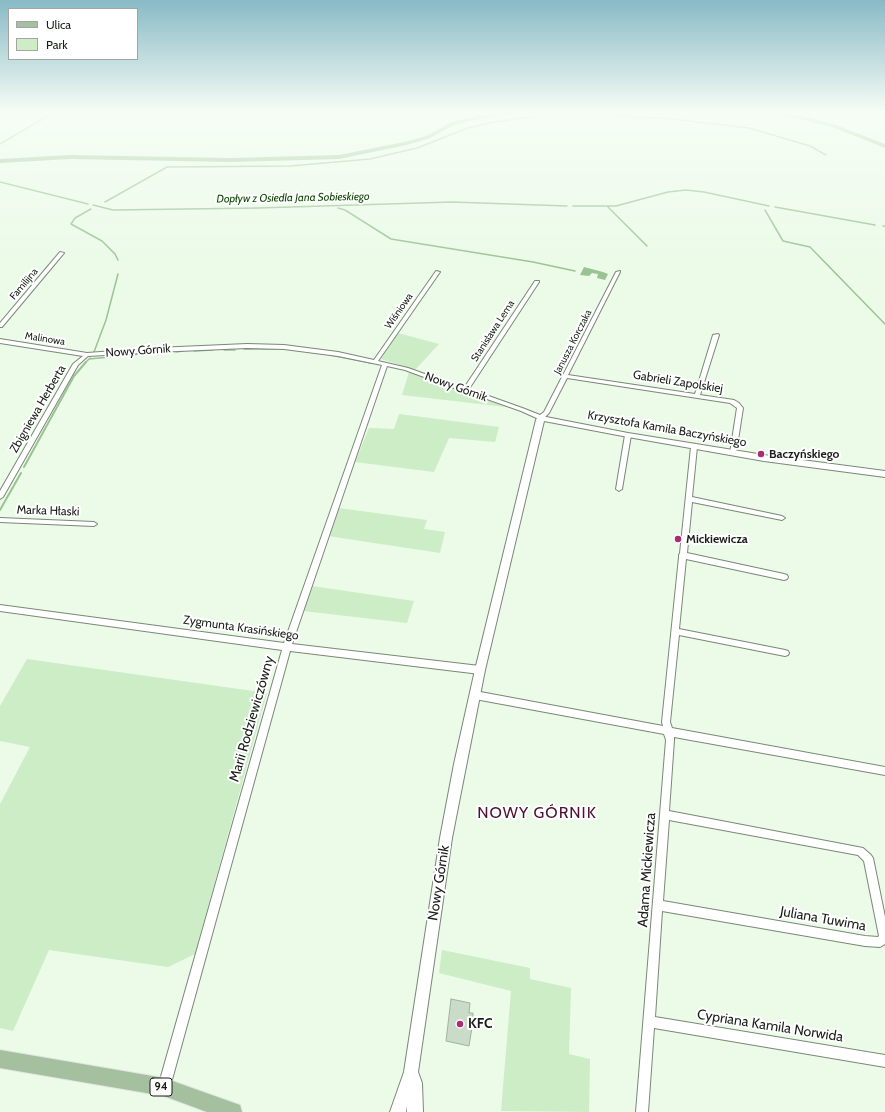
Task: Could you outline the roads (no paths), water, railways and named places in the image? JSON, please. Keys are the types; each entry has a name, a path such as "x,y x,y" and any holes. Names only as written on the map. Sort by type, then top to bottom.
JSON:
{"main road":[{"name":"94","path":"0,1059 164,1088 233,1112"}],"street":[{"name":"Familijna","path":"0,326 62,253"},
{"name":"Wiśniowa","path":"376,362 438,272"},
{"name":"Janusza Korczaka","path":"541,418 546,413 618,272"},
{"name":"Stanisława Lema","path":"465,390 537,282"},
{"path":"698,396 716,335"},
{"name":"Malinowa","path":"0,341 87,355"},
{"name":"Nowy Górnik","path":"87,355 187,348 284,347 338,354 406,369 523,410 541,418 533,445 480,670 446,838 419,1010 411,1072 398,1112"},
{"name":"Zbigniewa Herberta","path":"0,497 76,364 87,355"},
{"name":"Marii Rodziewiczówny","path":"164,1088 287,646 385,364"},
{"name":"Gabrieli Zapolskiej","path":"565,376 732,401 739,406 732,453"},
{"name":"Krzysztofa Kamila Baczyńskiego","path":"541,418 694,447 791,462 885,474"},
{"path":"619,489 628,435"},
{"name":"Adama Mickiewicza","path":"642,1112 650,1022 670,737 666,722 694,447"},
{"path":"689,499 782,518"},
{"name":"Marka Hłaski","path":"0,520 94,524"},
{"path":"682,555 784,577"},
{"name":"Zygmunta Krasińskiego","path":"0,608 480,670"},
{"path":"675,631 785,654"},
{"path":"475,695 678,734 885,771"},
{"name":"Juliana Tuwima","path":"658,904 865,941 880,942 884,937 868,858 860,851 665,815"},
{"name":"Cypriana Kamila Norwida","path":"650,1022 885,1060"},
{"name":"Nowy Górnik","path":"411,1072 415,1083 415,1112"}],"waterway":[{"path":"105,202 167,167 290,166 326,163"},
{"name":"Dopływ z Osiedla Jana Sobieskiego","path":"0,182 88,204"},
{"name":"Dopływ z Osiedla Jana Sobieskiego","path":"573,206 616,206 668,192 686,190 704,192 769,206"},
{"name":"Dopływ z Osiedla Jana Sobieskiego","path":"93,205 113,210 259,208 452,202 567,206"},
{"path":"608,207 647,246"},
{"path":"775,207 875,225"},
{"path":"338,208 345,210 391,239 533,262 575,271"},
{"path":"91,209 75,218 71,224 102,241 115,254 118,260"},
{"name":"Dopływ z Osiedla Jana Sobieskiego","path":"765,210 783,241 810,247 885,324"},
{"path":"94,352 106,320 118,274"},
{"path":"244,349 286,349"},
{"path":"194,351 213,350"},
{"path":"224,350 235,350"},
{"path":"176,352 183,351"},
{"path":"148,353 166,352"},
{"path":"89,359 140,354"},
{"path":"330,355 371,363 368,362"},
{"path":"86,362 89,359"},
{"path":"24,467 74,376 86,362"},
{"path":"0,510 21,473"}],"place":[{"name":"Baczyńskiego","path":"761,454"},
{"name":"Mickiewicza","path":"678,539"},
{"name":"KFC","path":"460,1024"}],"district":[{"name":"NOWY GÓRNIK","path":"537,813"}]}
